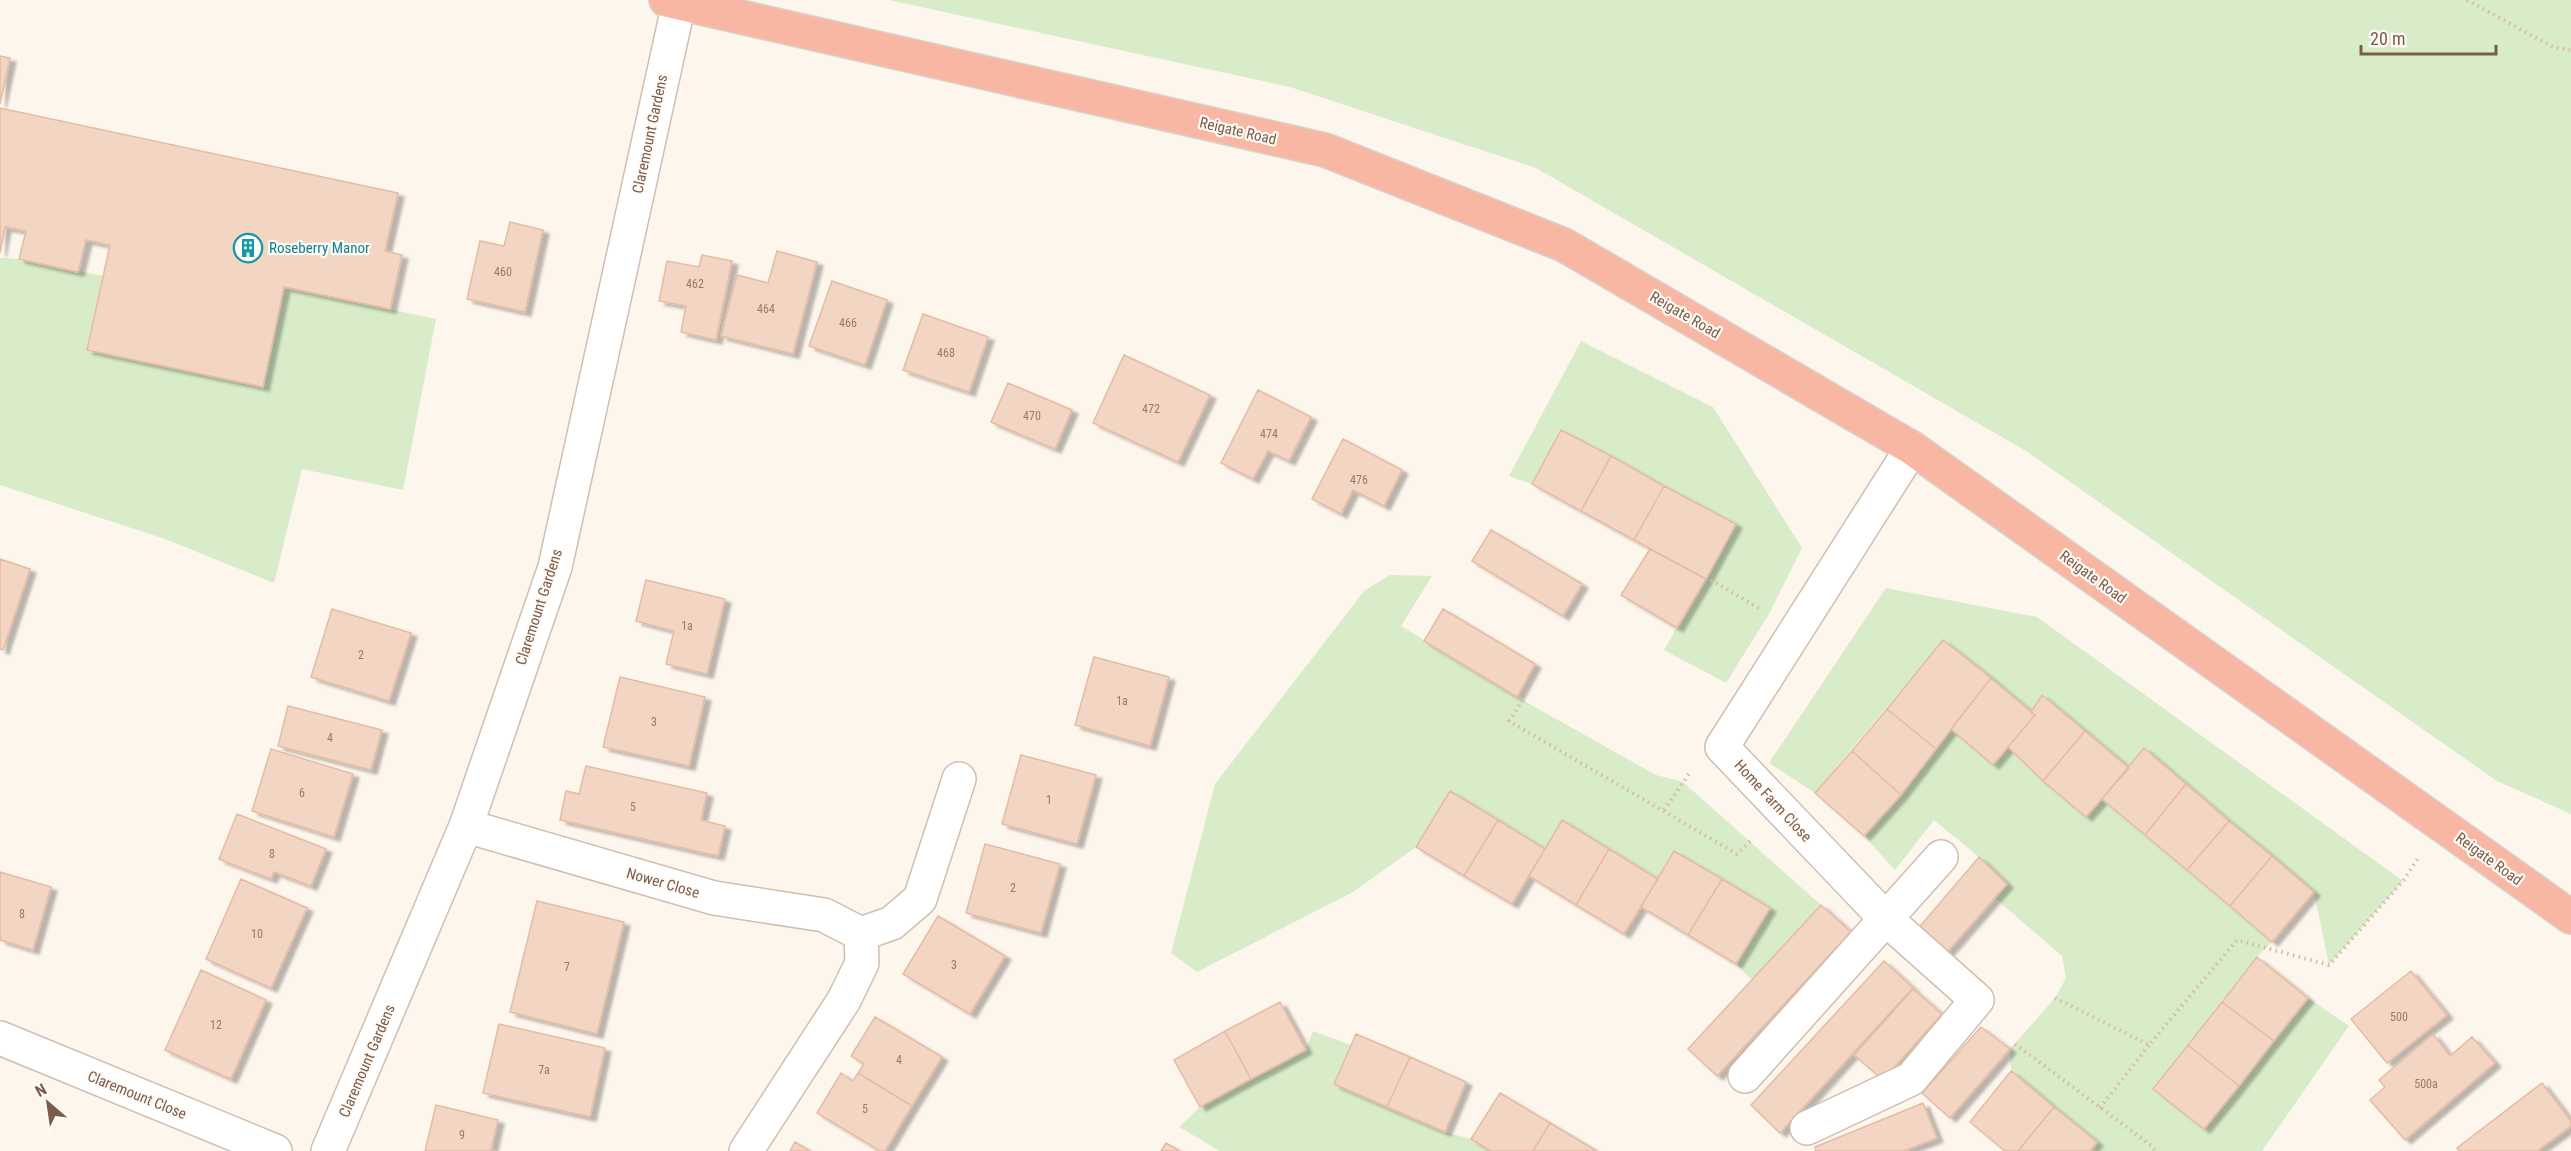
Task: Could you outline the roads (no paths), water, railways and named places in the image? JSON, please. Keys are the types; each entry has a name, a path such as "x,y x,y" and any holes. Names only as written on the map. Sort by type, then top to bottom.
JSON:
{"highway":[{"name":"Reigate Road","path":"672,2 1325,150 1564,244 1912,448 2571,917"}],"street":[{"name":"Claremount Gardens","path":"328,1151 466,826 555,567 672,2"},
{"name":"Home Farm Close","path":"1807,1128 1911,1079 1977,1000 1886,919 1722,747 1912,448"},
{"path":"746,1151 844,1000 862,963 861,934 892,923 920,899 959,779"},
{"name":"Nower Close","path":"466,826 714,898 824,915 861,934"},
{"path":"1745,1076 1941,857"},
{"name":"Claremount Close","path":"0,1038 275,1151"}],"place":[{"name":"Roseberry Manor","path":"248,248"}]}
